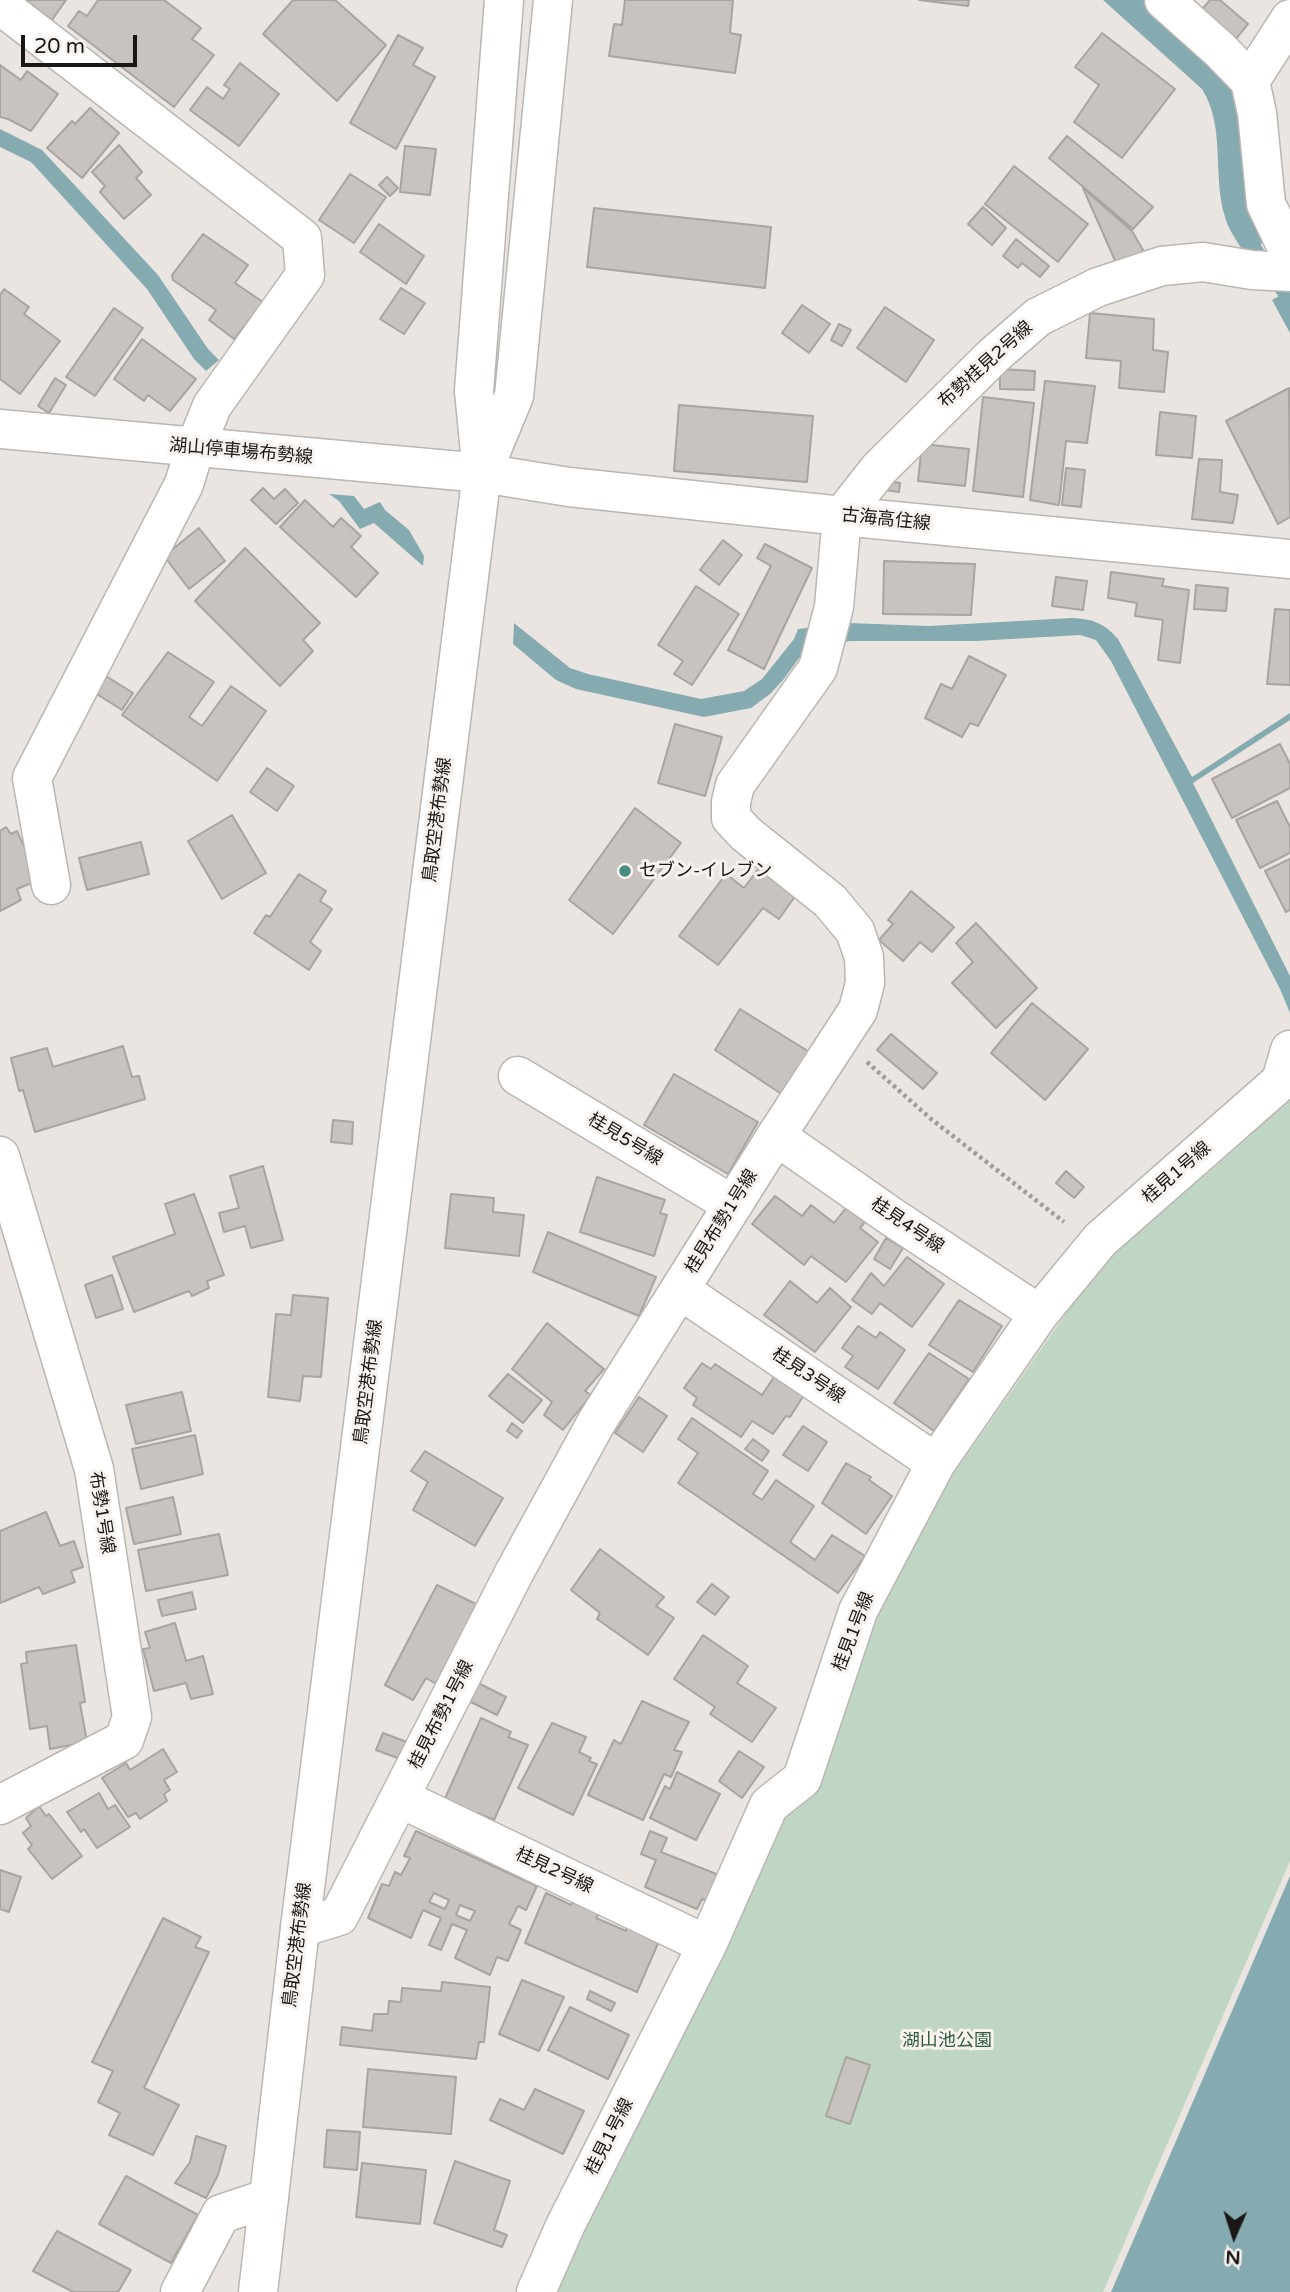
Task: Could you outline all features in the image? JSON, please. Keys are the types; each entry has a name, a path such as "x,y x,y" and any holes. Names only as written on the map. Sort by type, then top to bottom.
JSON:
{"street":[{"path":"482,473 474,391 505,0"},
{"path":"482,473 514,396 553,0"},
{"path":"1164,0 1250,81 1257,113 1266,204 1290,254"},
{"path":"0,5 302,238 305,275 212,406 184,484 32,778 51,885"},
{"path":"1250,81 1290,19"},
{"name":"布勢桂見2号線","path":"842,516 879,470 942,405 1038,317 1098,287 1162,266 1203,262 1252,270 1290,272"},
{"name":"湖山停車場布勢線","path":"0,429 482,473"},
{"name":"古海高住線","path":"482,473 569,487 1290,559"},
{"name":"鳥取空港布勢線","path":"258,2292 300,1928 482,473"},
{"name":"桂見布勢1号線","path":"300,1928 340,1916 514,1573 596,1423 858,1010 865,983 864,957 855,931 830,901 746,834 731,818 735,785 818,668 834,607 842,516"},
{"name":"桂見1号線","path":"536,2292 565,2226 707,1945 769,1805 802,1779 858,1611 936,1463 1039,1314 1095,1246 1281,1081 1290,1050"},
{"name":"桂見5号線","path":"518,1076 733,1205"},
{"name":"桂見4号線","path":"776,1136 1039,1314"},
{"name":"布勢1号線","path":"0,1156 94,1469 132,1717 124,1740 0,1805"},
{"name":"桂見3号線","path":"680,1290 936,1463"},
{"name":"桂見2号線","path":"400,1798 707,1945"},
{"path":"180,2292 221,2214 269,2198"}],"path":[{"path":"840,1039 931,1119 1095,1246"}],"green space":[{"name":"湖山池公園","path":"1290,1098 1290,1861 1103,2292 554,2292 709,1976 782,1815 816,1787 879,1613 950,1479 1111,1249 1209,1172"}],"water":[{"path":"1103,0 1149,0 1242,86 1271,240 1243,251 1228,226 1221,201 1214,119 1202,89"},
{"path":"0,129 42,150 158,275 208,349 219,360 206,371 194,359 147,289 31,162 0,147"},
{"path":"1290,290 1290,333 1272,300"},
{"path":"329,494 354,496 364,509 380,502 385,510 409,530 424,556 423,566 374,523 360,529 339,501"},
{"path":"1072,618 1098,623 1118,639 1192,777 1290,713 1290,720 1193,783 1290,976 1290,1013 1111,661 1096,640 1080,635 976,641 850,641 805,650 770,694 751,708 704,717 576,689 556,680 513,644 514,623 570,668 701,699 744,691 762,679 794,639 798,629 849,623 929,626"},
{"path":"1290,1876 1290,2292 1111,2292"}],"building":[{"path":"25,0 66,0 52,20"},
{"path":"98,0 164,0 201,28 192,39 214,55 174,107 68,26 79,11 87,16"},
{"path":"293,0 335,0 386,45 337,101 263,34"},
{"path":"625,0 733,0 730,33 741,35 735,73 609,56 614,24 622,25"},
{"path":"919,0 969,0 968,6"},
{"path":"1210,0 1220,0 1248,24 1232,44 1197,15"},
{"path":"1102,33 1175,89 1122,158 1074,122 1099,85 1075,67"},
{"path":"398,35 423,48 413,65 435,77 396,149 350,123"},
{"path":"240,63 279,94 239,146 190,110 207,87 223,99 230,89 224,85"},
{"path":"0,65 21,80 27,71 58,94 31,131 0,117"},
{"path":"90,108 119,133 82,178 47,148 72,121 75,124"},
{"path":"1067,136 1153,207 1133,229 1049,158"},
{"path":"119,145 142,172 136,178 151,195 124,219 100,192 105,186 92,172"},
{"path":"405,146 436,149 430,195 400,192"},
{"path":"1014,166 1088,224 1058,262 985,204"},
{"path":"350,174 386,197 354,243 319,220"},
{"path":"387,177 398,188 390,196 379,185"},
{"path":"1083,188 1132,231 1147,257 1117,265"},
{"path":"983,207 1006,228 992,245 968,224"},
{"path":"594,208 771,227 765,288 587,267"},
{"path":"379,224 424,256 406,284 360,252"},
{"path":"203,234 248,265 235,283 263,302 234,339 209,320 216,310 173,280 172,275"},
{"path":"1016,239 1049,266 1040,277 1022,263 1018,268 1003,256"},
{"path":"401,288 425,303 404,334 380,319"},
{"path":"4,289 29,307 24,314 60,341 20,394 0,379 0,295"},
{"path":"802,305 830,324 809,353 782,333"},
{"path":"885,307 934,340 906,382 857,348"},
{"path":"114,308 143,328 95,396 66,377"},
{"path":"1090,313 1154,319 1153,350 1168,352 1164,392 1119,388 1121,361 1086,358"},
{"path":"839,324 851,330 842,346 831,340"},
{"path":"142,339 196,379 170,411 148,395 144,401 114,379"},
{"path":"1000,369 1035,371 1034,390 1000,389"},
{"path":"55,378 66,385 49,413 38,406"},
{"path":"1045,381 1095,386 1087,443 1066,441 1059,505 1030,500"},
{"path":"1289,388 1290,517 1278,524 1226,421"},
{"path":"983,397 1034,403 1023,497 973,491"},
{"path":"679,405 813,416 807,482 674,471"},
{"path":"1160,412 1196,416 1192,458 1156,455"},
{"path":"922,444 969,449 965,486 918,481"},
{"path":"1199,459 1222,460 1220,492 1238,495 1233,523 1192,519"},
{"path":"1066,468 1085,470 1081,507 1062,505"},
{"path":"886,481 900,483 899,492 885,490"},
{"path":"263,488 274,499 285,489 298,503 276,524 251,500"},
{"path":"305,500 333,527 341,518 361,536 351,547 378,573 356,597 280,527"},
{"path":"199,528 225,561 189,589 164,556"},
{"path":"723,540 742,555 719,585 700,570"},
{"path":"765,544 812,568 764,669 728,650 771,566 757,558"},
{"path":"245,548 320,623 303,640 313,651 280,686 195,601"},
{"path":"884,561 975,564 971,615 883,614"},
{"path":"1111,572 1164,579 1162,586 1189,590 1180,663 1158,660 1163,620 1135,616 1137,603 1108,598"},
{"path":"1056,577 1087,581 1083,610 1052,606"},
{"path":"1196,585 1228,588 1226,611 1194,609"},
{"path":"696,586 739,614 692,685 674,674 683,661 658,645"},
{"path":"1275,609 1290,610 1290,685 1267,684"},
{"path":"168,652 214,682 189,717 202,726 231,686 266,711 217,781 122,715"},
{"path":"969,656 1006,675 978,726 970,723 962,737 925,718 941,684 952,689"},
{"path":"106,676 133,693 122,710 95,693"},
{"path":"675,724 722,737 705,796 658,783"},
{"path":"1280,744 1290,764 1290,788 1232,818 1212,779"},
{"path":"267,768 294,786 277,811 250,792"},
{"path":"1277,801 1290,827 1290,853 1260,868 1236,820"},
{"name":"セブン-イレブン","path":"635,808 681,843 613,934 569,900"},
{"path":"232,815 266,873 222,899 188,841"},
{"path":"6,827 11,834 17,831 39,880 17,889 21,900 0,911 0,831"},
{"path":"141,842 149,874 87,890 79,858"},
{"path":"1290,859 1290,910 1286,912 1265,871"},
{"path":"759,868 796,895 779,919 763,908 718,965 679,936 726,874 744,888"},
{"path":"299,874 326,891 320,901 332,909 310,942 321,951 309,970 254,933 266,915 270,917"},
{"path":"911,891 954,927 932,952 920,942 903,961 879,940 893,924 888,920"},
{"path":"976,923 1037,988 996,1028 952,983 973,962 956,943"},
{"path":"1032,1003 1088,1049 1045,1100 991,1053"},
{"path":"740,1009 811,1053 783,1095 715,1050"},
{"path":"891,1034 937,1073 923,1089 877,1050"},
{"path":"123,1046 132,1077 139,1076 145,1099 35,1132 23,1090 19,1091 11,1058 47,1048 53,1067"},
{"path":"674,1074 758,1122 728,1174 644,1125"},
{"path":"333,1120 353,1122 352,1144 331,1142"},
{"path":"263,1166 283,1240 251,1248 245,1226 224,1232 219,1213 239,1208 230,1176"},
{"path":"1066,1171 1084,1187 1074,1198 1056,1183"},
{"path":"597,1177 665,1200 660,1213 667,1215 654,1256 580,1232"},
{"path":"194,1194 224,1275 207,1281 209,1288 192,1296 189,1291 134,1312 113,1257 175,1234 165,1204"},
{"path":"451,1194 494,1198 493,1212 524,1215 519,1256 445,1248"},
{"path":"775,1196 802,1216 811,1205 834,1223 846,1208 865,1222 860,1228 878,1242 846,1282 811,1256 804,1265 752,1224"},
{"path":"548,1232 656,1277 639,1316 533,1272"},
{"path":"886,1238 903,1248 890,1269 874,1259"},
{"path":"907,1257 944,1284 912,1327 880,1303 872,1314 852,1300 871,1273 884,1286"},
{"path":"112,1275 123,1309 96,1318 85,1285"},
{"path":"790,1281 817,1303 830,1288 851,1307 815,1352 764,1315"},
{"path":"293,1295 328,1298 321,1377 303,1376 300,1401 268,1397 276,1314 291,1315"},
{"path":"959,1300 1002,1326 973,1372 929,1345"},
{"path":"547,1323 604,1369 585,1391 591,1395 563,1430 544,1415 552,1402 512,1369"},
{"path":"858,1326 876,1338 880,1332 905,1350 878,1389 845,1367 853,1356 842,1348"},
{"path":"929,1353 969,1379 934,1431 894,1403"},
{"path":"702,1363 711,1369 715,1364 762,1395 774,1377 804,1395 790,1417 786,1416 773,1434 752,1421 741,1437 693,1405 697,1398 684,1388"},
{"path":"508,1374 542,1400 523,1423 489,1396"},
{"path":"182,1392 191,1431 136,1444 126,1405"},
{"path":"639,1397 667,1416 643,1452 615,1433"},
{"path":"692,1418 768,1471 753,1494 762,1500 776,1480 814,1506 790,1542 815,1560 832,1535 865,1556 838,1593 678,1483 698,1453 678,1439"},
{"path":"512,1423 522,1431 517,1438 507,1431"},
{"path":"803,1426 827,1442 808,1471 783,1455"},
{"path":"195,1435 203,1474 141,1489 132,1449"},
{"path":"753,1439 769,1451 762,1461 745,1449"},
{"path":"425,1451 503,1498 475,1546 413,1510 428,1482 411,1471"},
{"path":"846,1463 871,1477 869,1480 892,1496 866,1534 822,1503"},
{"path":"173,1497 181,1534 134,1544 126,1508"},
{"path":"46,1512 60,1546 74,1541 83,1567 71,1571 75,1582 43,1594 39,1587 0,1603 0,1531"},
{"path":"219,1534 228,1575 146,1591 138,1550"},
{"path":"600,1549 664,1597 656,1606 674,1618 648,1655 597,1619 600,1613 571,1590"},
{"path":"712,1584 729,1597 715,1615 697,1602"},
{"path":"437,1585 480,1606 438,1685 426,1678 413,1700 385,1685"},
{"path":"192,1592 196,1609 162,1616 158,1600"},
{"path":"175,1623 186,1661 203,1656 213,1694 191,1699 186,1683 154,1691 143,1649 150,1648 145,1632"},
{"path":"703,1635 748,1666 737,1683 776,1708 752,1742 710,1714 715,1707 674,1679"},
{"path":"76,1645 85,1702 80,1703 87,1742 50,1749 47,1726 30,1729 21,1664 27,1663 26,1652"},
{"path":"478,1683 506,1697 497,1715 469,1701"},
{"path":"642,1701 689,1722 674,1750 682,1752 671,1777 664,1774 643,1820 588,1795 614,1740 621,1744"},
{"path":"481,1718 511,1732 508,1737 528,1745 494,1820 478,1813 475,1818 443,1803"},
{"path":"552,1723 586,1737 579,1752 597,1764 573,1815 518,1788"},
{"path":"383,1733 407,1742 400,1759 376,1750"},
{"path":"163,1749 177,1772 164,1780 170,1790 164,1794 167,1801 140,1819 136,1813 128,1817 102,1778 126,1763 130,1770"},
{"path":"739,1751 764,1767 742,1798 719,1781"},
{"path":"677,1772 720,1794 696,1840 650,1818 665,1786 670,1789"},
{"path":"99,1793 108,1809 115,1805 130,1827 97,1848 84,1829 81,1832 67,1812"},
{"path":"39,1806 46,1816 49,1814 82,1856 52,1879 28,1849 32,1845 23,1833 31,1826 26,1818"},
{"path":"416,1831 537,1886 526,1910 518,1906 509,1924 521,1930 508,1961 497,1957 490,1975 455,1958 467,1930 452,1924 441,1950 429,1945 441,1918 423,1910 411,1938 368,1918 382,1884 389,1886 395,1872 401,1875 410,1858 404,1856","holes":["434,1893 449,1900 445,1909 429,1902","460,1905 475,1911 470,1921 456,1915"]},
{"path":"650,1831 667,1838 661,1852 719,1875 708,1901 702,1899 697,1909 645,1887 656,1860 641,1854"},
{"path":"0,1870 21,1877 9,1912 0,1909"},
{"path":"546,1893 571,1905 573,1902 599,1913 596,1918 626,1931 627,1927 659,1941 637,1992 525,1943"},
{"path":"163,1918 201,1937 195,1947 209,1952 144,2088 179,2105 153,2155 109,2135 120,2113 98,2102 113,2071 92,2062"},
{"path":"522,1980 564,1997 539,2051 499,2034"},
{"path":"442,1982 490,1987 484,2042 479,2042 476,2059 340,2045 342,2027 372,2031 374,2014 388,2014 389,2001 401,2002 402,1988 441,1991"},
{"path":"590,1991 615,2003 611,2011 587,1999"},
{"path":"570,2007 629,2035 608,2079 548,2050"},
{"path":"846,2057 870,2065 850,2124 826,2116"},
{"path":"368,2069 456,2077 451,2134 363,2127"},
{"path":"535,2089 584,2111 563,2154 490,2120 500,2099 524,2110"},
{"path":"327,2130 360,2132 357,2170 324,2167"},
{"path":"196,2136 226,2146 218,2175 206,2198 175,2183 190,2162"},
{"path":"455,2161 510,2181 494,2230 507,2235 502,2247 434,2223"},
{"path":"362,2163 426,2170 420,2224 356,2217"},
{"path":"126,2176 198,2215 171,2263 99,2224"},
{"path":"57,2231 131,2270 118,2292 73,2292 33,2271"}],"waterway":[{"path":"1246,232 1290,304"}],"place":[{"name":"セブン-イレブン","path":"625,871"}]}
